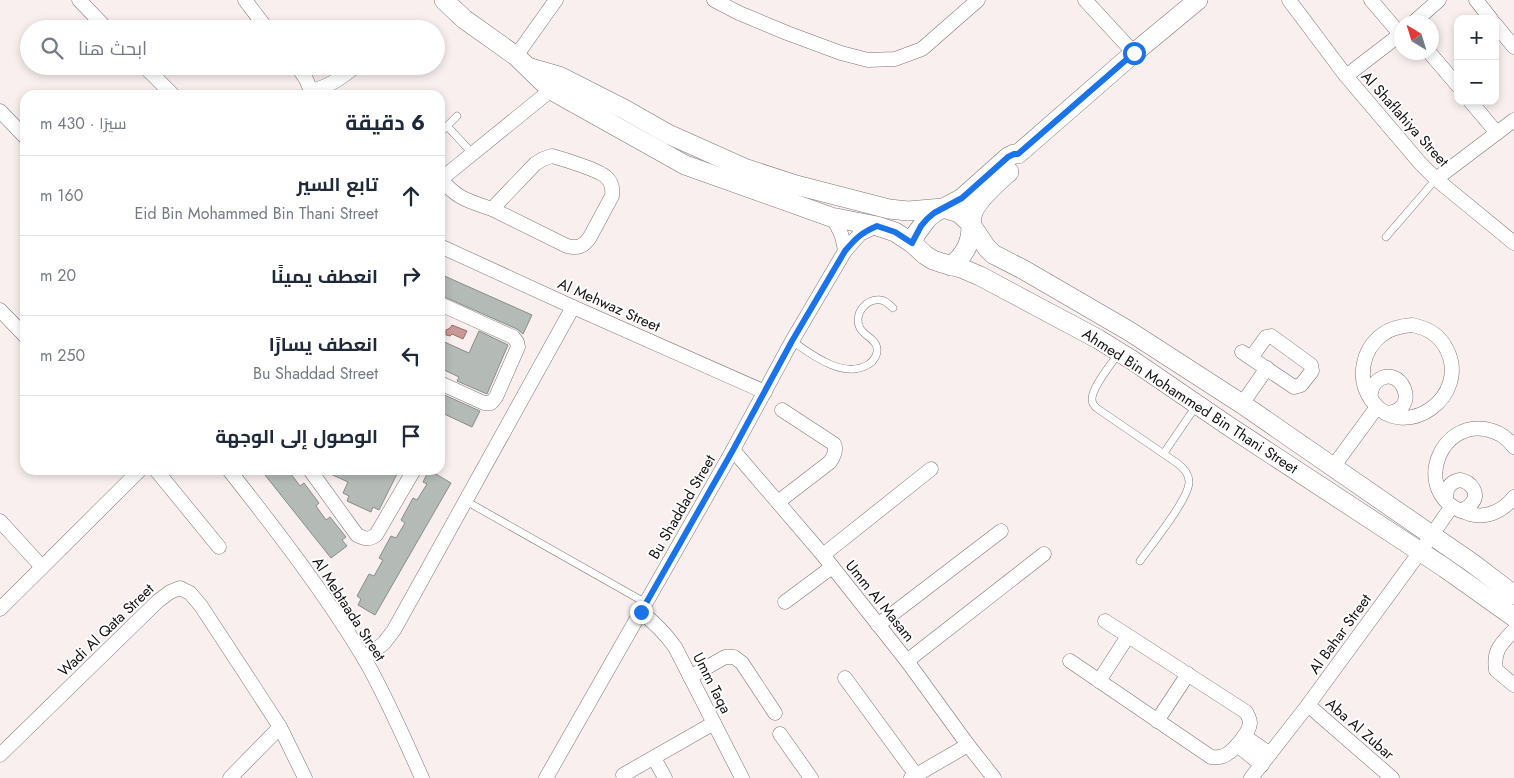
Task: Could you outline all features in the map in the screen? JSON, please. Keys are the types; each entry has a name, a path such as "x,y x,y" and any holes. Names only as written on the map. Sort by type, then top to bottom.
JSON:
{"street":[{"path":"79,0 98,20"},
{"path":"245,0 260,20"},
{"name":"Ahmed Bin Mohammed Bin Thani Street","path":"444,0 464,19 522,61 685,165 831,217 877,226 895,232 933,260 980,276 1098,340 1198,404 1230,428 1420,552 1514,617"},
{"path":"522,61 556,0"},
{"path":"714,0 739,13 787,33 841,53 868,60 896,59 922,49 978,0"},
{"path":"1085,0 1134,53"},
{"path":"912,243 921,226 934,213 962,198 1008,157 1018,154 1198,0"},
{"name":"Al Shaflahiya Street","path":"1289,0 1346,76 1420,163 1436,179 1514,244"},
{"path":"1371,0 1394,26"},
{"path":"1422,15 1439,0"},
{"path":"1476,0 1488,15"},
{"path":"1499,29 1514,47"},
{"path":"1346,76 1394,39"},
{"path":"1436,60 1454,81"},
{"path":"153,75 168,90"},
{"path":"303,75 309,90"},
{"path":"318,90 344,75"},
{"path":"445,176 555,83"},
{"name":"Ahmed Bin Mohammed Bin Thani Street","path":"555,83 624,109 668,134 744,168 796,185 889,209 908,211 942,208 959,213 970,223 992,254 1024,270 1129,331 1242,404 1472,563 1514,596"},
{"path":"1473,105 1497,133"},
{"path":"0,111 20,132"},
{"path":"1436,179 1514,120"},
{"path":"951,266 966,250 974,210 1019,159 1018,154"},
{"path":"445,184 459,197 492,209 573,248 585,244 590,237 612,196 613,189 607,178 602,174 552,156 535,164 492,209"},
{"path":"831,217 842,235 845,251"},
{"name":"Bu Shaddad Street","path":"546,778 733,450 792,341 845,251 860,234 877,226"},
{"name":"Al Mehwaz Street","path":"445,248 765,392"},
{"path":"445,306 513,337 518,347 492,403 484,403 445,385"},
{"path":"364,659 380,647 394,630 573,307"},
{"path":"0,310 20,331"},
{"path":"1412,325 1431,331 1444,345 1451,363 1452,373 1446,392 1441,400 1425,412 1405,418 1395,417 1378,407 1366,391 1362,370 1368,350 1382,334 1391,329 1412,325"},
{"path":"1271,336 1311,365 1312,368 1302,385 1294,387 1267,368 1247,355 1266,337 1271,336"},
{"path":"1242,404 1267,368"},
{"path":"1333,467 1378,407"},
{"path":"778,502 830,462 835,448 834,444 782,410"},
{"path":"1514,447 1506,438 1498,433 1482,429 1465,431 1450,439 1440,452 1435,469 1437,486 1453,506 1475,515 1492,513 1507,505 1514,497"},
{"name":"Umm Al Masam","path":"733,450 823,555 907,661 968,746 994,778"},
{"path":"823,555 931,469"},
{"path":"0,609 135,475"},
{"path":"160,475 219,547"},
{"name":"Al Mebtaada Street","path":"233,475 309,573 364,659 395,718 422,778"},
{"path":"314,475 357,535 364,539 371,539 376,535 411,475"},
{"name":"Al Bahar Street","path":"1251,778 1308,705 1453,506"},
{"path":"0,521 42,567"},
{"path":"878,625 1001,531"},
{"path":"907,661 1044,554"},
{"path":"785,602 832,567"},
{"name":"Wadi Al Qata Street","path":"0,755 158,602 170,592 180,588 190,593 201,606 280,727 305,778"},
{"name":"Umm Taqa","path":"644,608 675,647 742,778"},
{"path":"1070,662 1211,757 1225,756 1240,741 1250,722 1246,712 1105,621"},
{"path":"1514,630 1497,648 1494,660 1496,670 1514,685"},
{"path":"1100,681 1128,636"},
{"path":"690,677 724,657 734,657 742,663 775,712"},
{"path":"1157,721 1188,674"},
{"path":"845,678 914,777 968,746"},
{"name":"Aba Al Zubar","path":"1308,705 1392,778"},
{"path":"623,775 714,723"},
{"path":"230,778 280,727"},
{"path":"780,734 811,778"},
{"path":"1240,741 1266,759"},
{"path":"654,758 665,778"}],"lane":[{"path":"457,116 447,126 472,154"},
{"path":"1386,237 1436,179"},
{"path":"792,341 806,351 844,370 859,368 871,362 878,348 873,340 861,330 858,324 860,312 864,306 874,300 885,301 894,308"},
{"path":"1119,353 1096,388 1092,402 1098,410 1178,463 1188,477 1188,488 1182,502 1140,560"},
{"path":"1164,453 1198,404"},
{"path":"466,501 644,608"}],"shaded area":[{"path":"452,325 467,331 463,339 452,334 450,336 446,335 446,330"}],"building":[{"path":"445,276 532,315 523,334 517,329 445,297"},
{"path":"479,331 508,345 487,394 457,381 459,377 445,370 445,342 469,353"},
{"path":"445,395 480,411 472,427 445,414"},
{"path":"265,475 292,475 300,486 304,483 319,503 316,506 326,520 330,517 346,537 342,540 347,546 331,558"},
{"path":"333,475 396,475 379,510 373,507 371,512 347,501 349,496 343,493 348,482"},
{"path":"426,475 437,475 451,483 375,615 358,605 361,599 357,596 369,574 374,576 383,560 379,558 391,536 396,538 405,523 401,520 413,498 417,500 427,484 423,482"}],"route":[{"path":"641,612 733,450 792,341 845,251 855,238 877,226 895,232 912,243 921,226 934,213 962,198 1008,157 1018,154 1134,53"}]}
